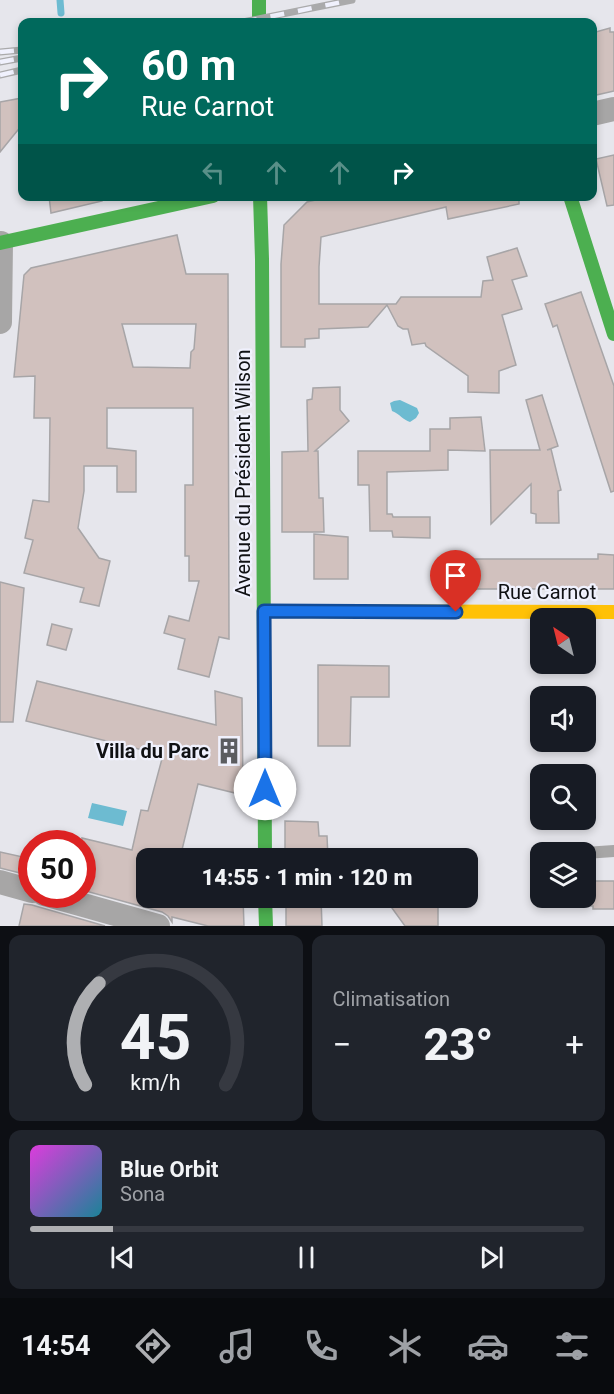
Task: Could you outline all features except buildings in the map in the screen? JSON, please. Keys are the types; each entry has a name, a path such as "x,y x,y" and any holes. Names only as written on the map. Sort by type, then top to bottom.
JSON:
{"main road":[{"path":"259,0 259,18"},
{"path":"0,243 190,201"},
{"name":"Avenue du Président Wilson","path":"260,201 265,848"},
{"path":"572,201 614,334"},
{"name":"Rue Carnot","path":"264,611 614,612"},
{"path":"265,908 266,926"}],"street":[{"path":"597,113 614,109"},
{"path":"0,243 0,322"},
{"path":"0,882 18,887"},
{"path":"94,908 158,926"}],"lane":[{"path":"596,853 614,852"}],"water":[{"path":"400,400 417,408 419,413 410,422 392,411 390,403"},
{"path":"92,803 127,811 123,826 88,818"}],"waterway":[{"path":"60,0 61,13"}],"railway":[{"path":"263,18 352,0"},
{"path":"0,52 18,50"},
{"path":"0,62 18,59"},
{"path":"0,75 18,71"}],"traffic: fast":[{"path":"259,0 259,18"},
{"path":"0,243 190,201"},
{"path":"260,201 265,848"},
{"path":"572,201 614,334"},
{"path":"265,908 266,926"}],"traffic: slow":[{"path":"264,611 614,612"}],"place":[{"name":"Villa du Parc","path":"229,751"}],"route":[{"path":"265,789 264,611 456,612"}]}
